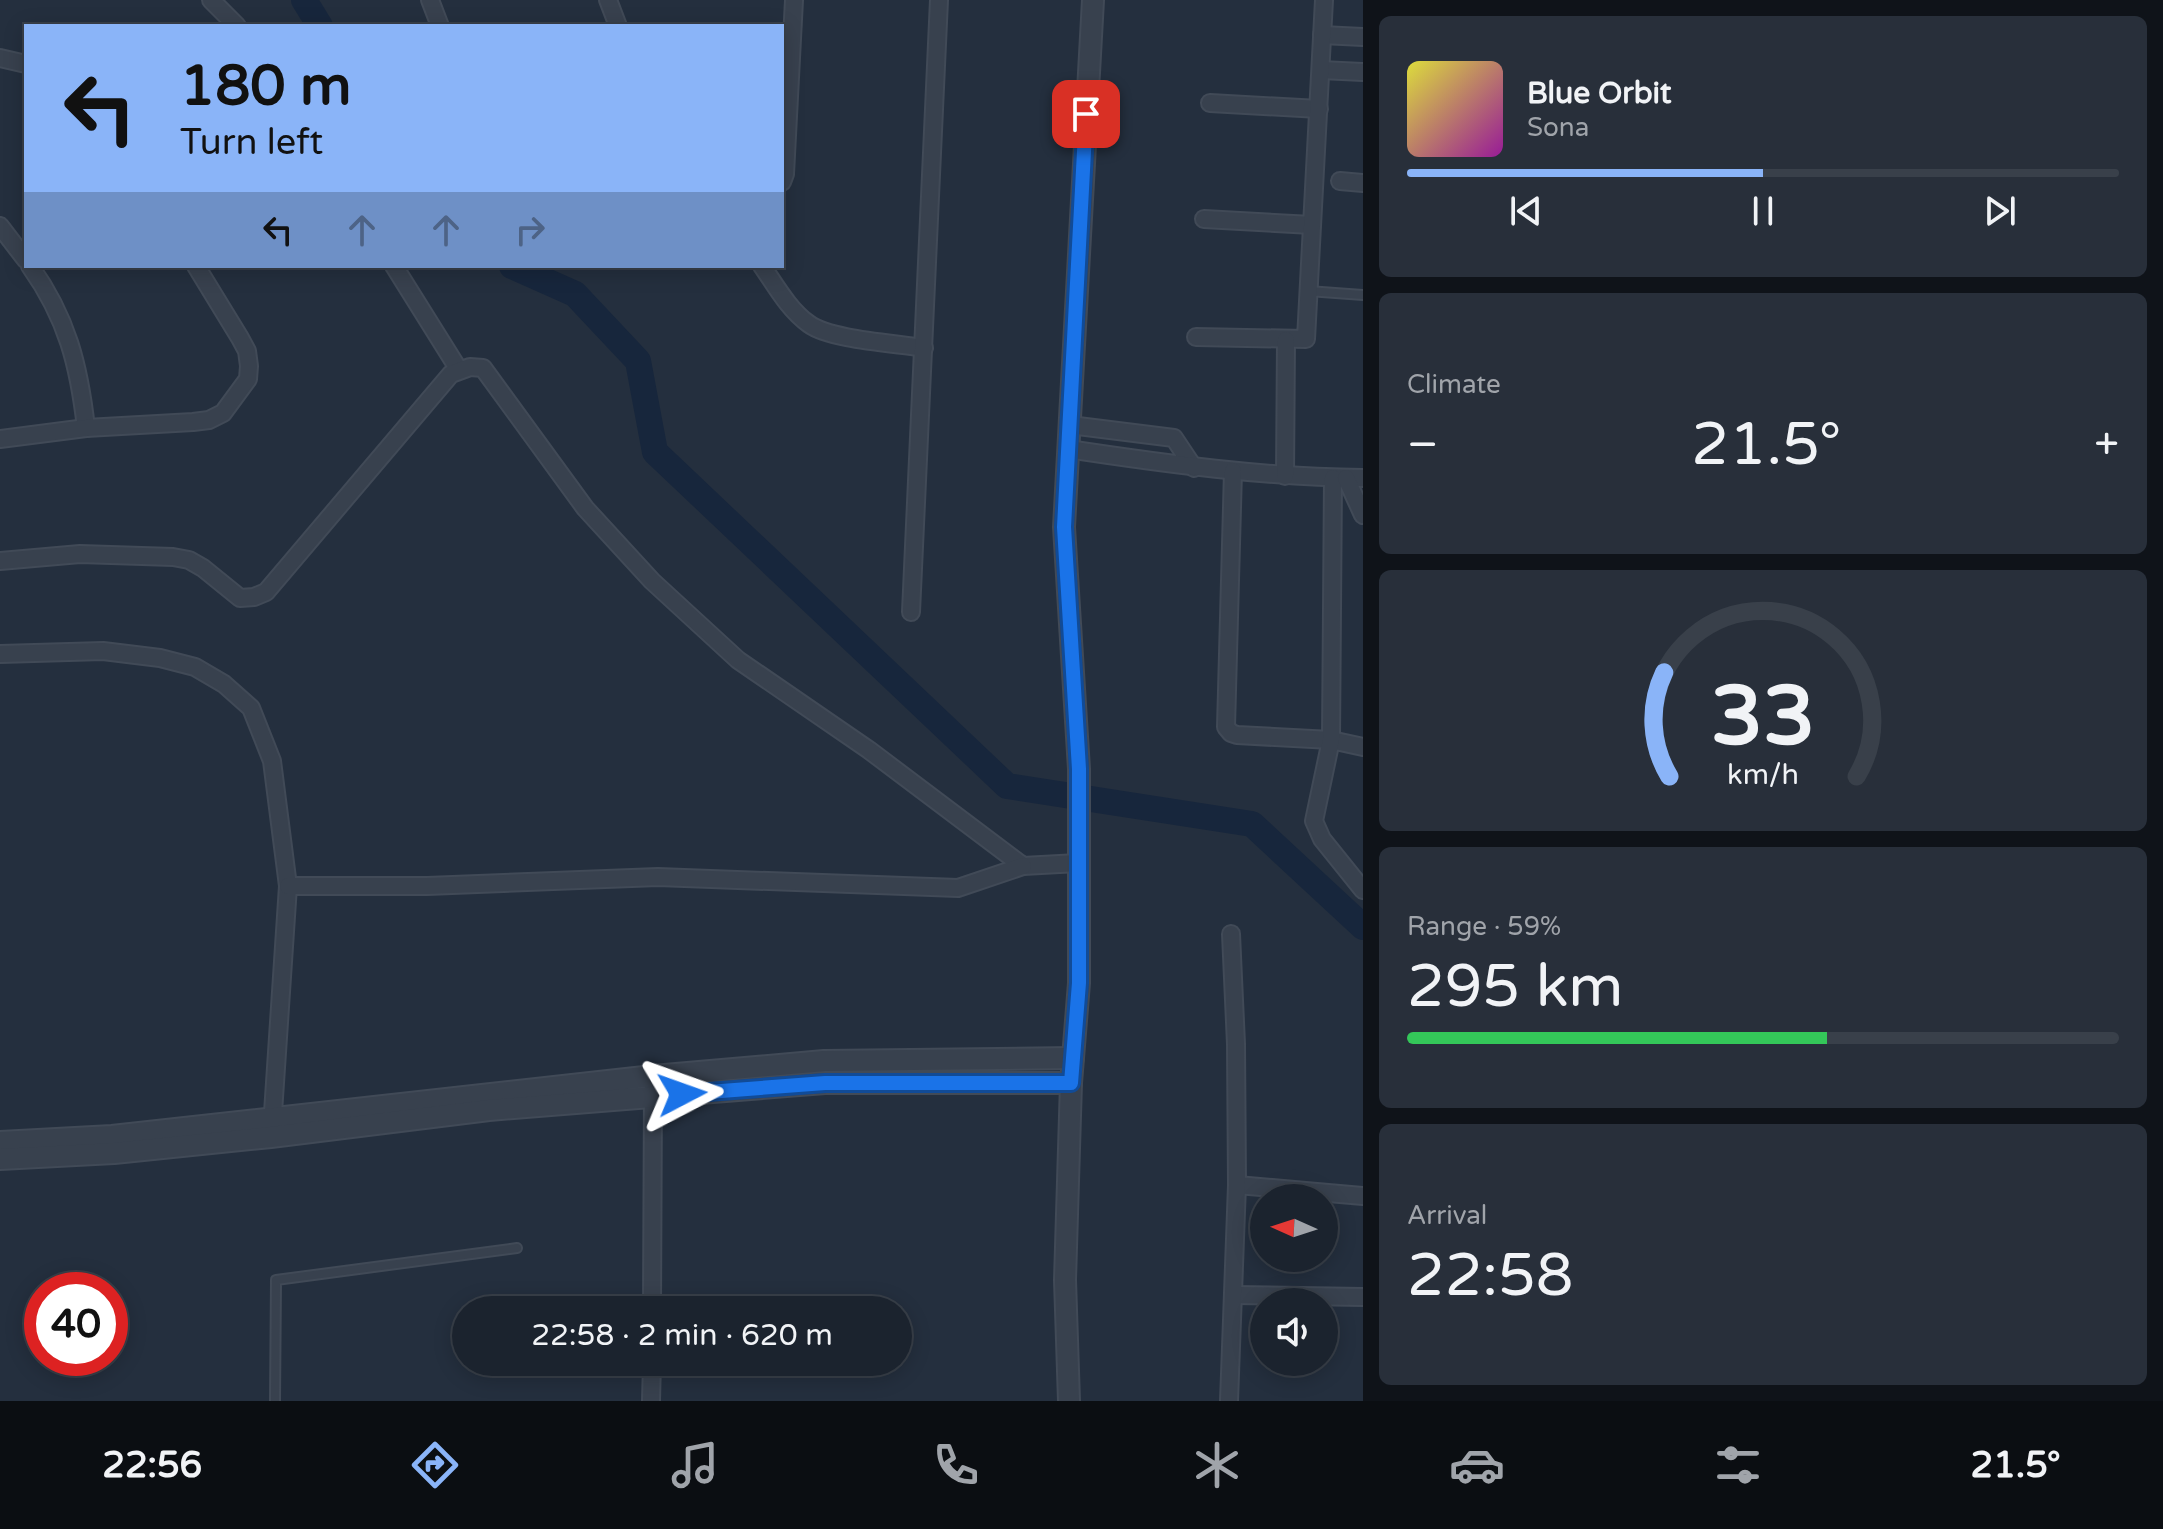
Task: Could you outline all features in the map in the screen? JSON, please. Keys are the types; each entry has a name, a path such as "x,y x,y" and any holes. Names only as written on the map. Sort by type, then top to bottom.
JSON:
{"street":[{"path":"211,0 235,24"},
{"path":"430,0 439,24"},
{"path":"609,0 617,24"},
{"path":"784,177 794,0"},
{"path":"911,612 939,0"},
{"path":"1069,1401 1065,1280 1071,1083 1079,983 1079,787 1064,527 1093,0"},
{"path":"1196,337 1306,339 1324,0"},
{"path":"1322,35 1363,37"},
{"path":"0,58 24,64"},
{"path":"1321,70 1363,72"},
{"path":"1210,103 1319,109"},
{"path":"1340,181 1363,183"},
{"path":"1204,219 1312,225"},
{"path":"0,226 24,257"},
{"path":"31,268 58,312 71,341 81,383 86,428"},
{"path":"0,439 86,428 209,420 223,413 248,379 247,351 197,268"},
{"path":"395,268 459,370"},
{"path":"763,268 793,310 810,326 830,334 924,348"},
{"path":"1285,476 1286,340"},
{"path":"0,561 80,554 173,557 189,560 203,568 240,598 254,597 266,592 451,374 470,367 483,368 585,508 652,581 738,660 869,750 1023,866"},
{"path":"1070,425 1174,438 1194,468"},
{"path":"1068,449 1194,468 1347,478"},
{"path":"1233,471 1226,727 1237,735 1331,740 1363,747"},
{"path":"1347,478 1331,740 1314,821 1322,839 1363,890"},
{"path":"1347,478 1363,515"},
{"path":"0,654 103,651 160,658 195,667 224,684 251,708 272,761 288,886 272,1127"},
{"path":"288,886 427,886 658,877 958,888 1023,866 1078,863"},
{"path":"1229,1401 1237,1185 1231,934"},
{"path":"0,1142 272,1127 489,1110 824,1061 1073,1058"},
{"path":"653,1086 1071,1083"},
{"path":"652,1296 653,1086"},
{"path":"0,1159 114,1153 272,1127"},
{"path":"1237,1185 1363,1196"},
{"path":"1233,1295 1363,1297"},
{"path":"651,1401 652,1376"}],"lane":[{"path":"1308,291 1363,295"},
{"path":"275,1401 276,1280 517,1248"}],"waterway":[{"path":"304,0 319,24"},
{"path":"516,268 575,294 638,361 655,452 1007,786 1252,824 1363,927"}],"route":[{"path":"682,1094 825,1083 1071,1083 1079,983 1079,769 1064,527 1086,114"}]}
